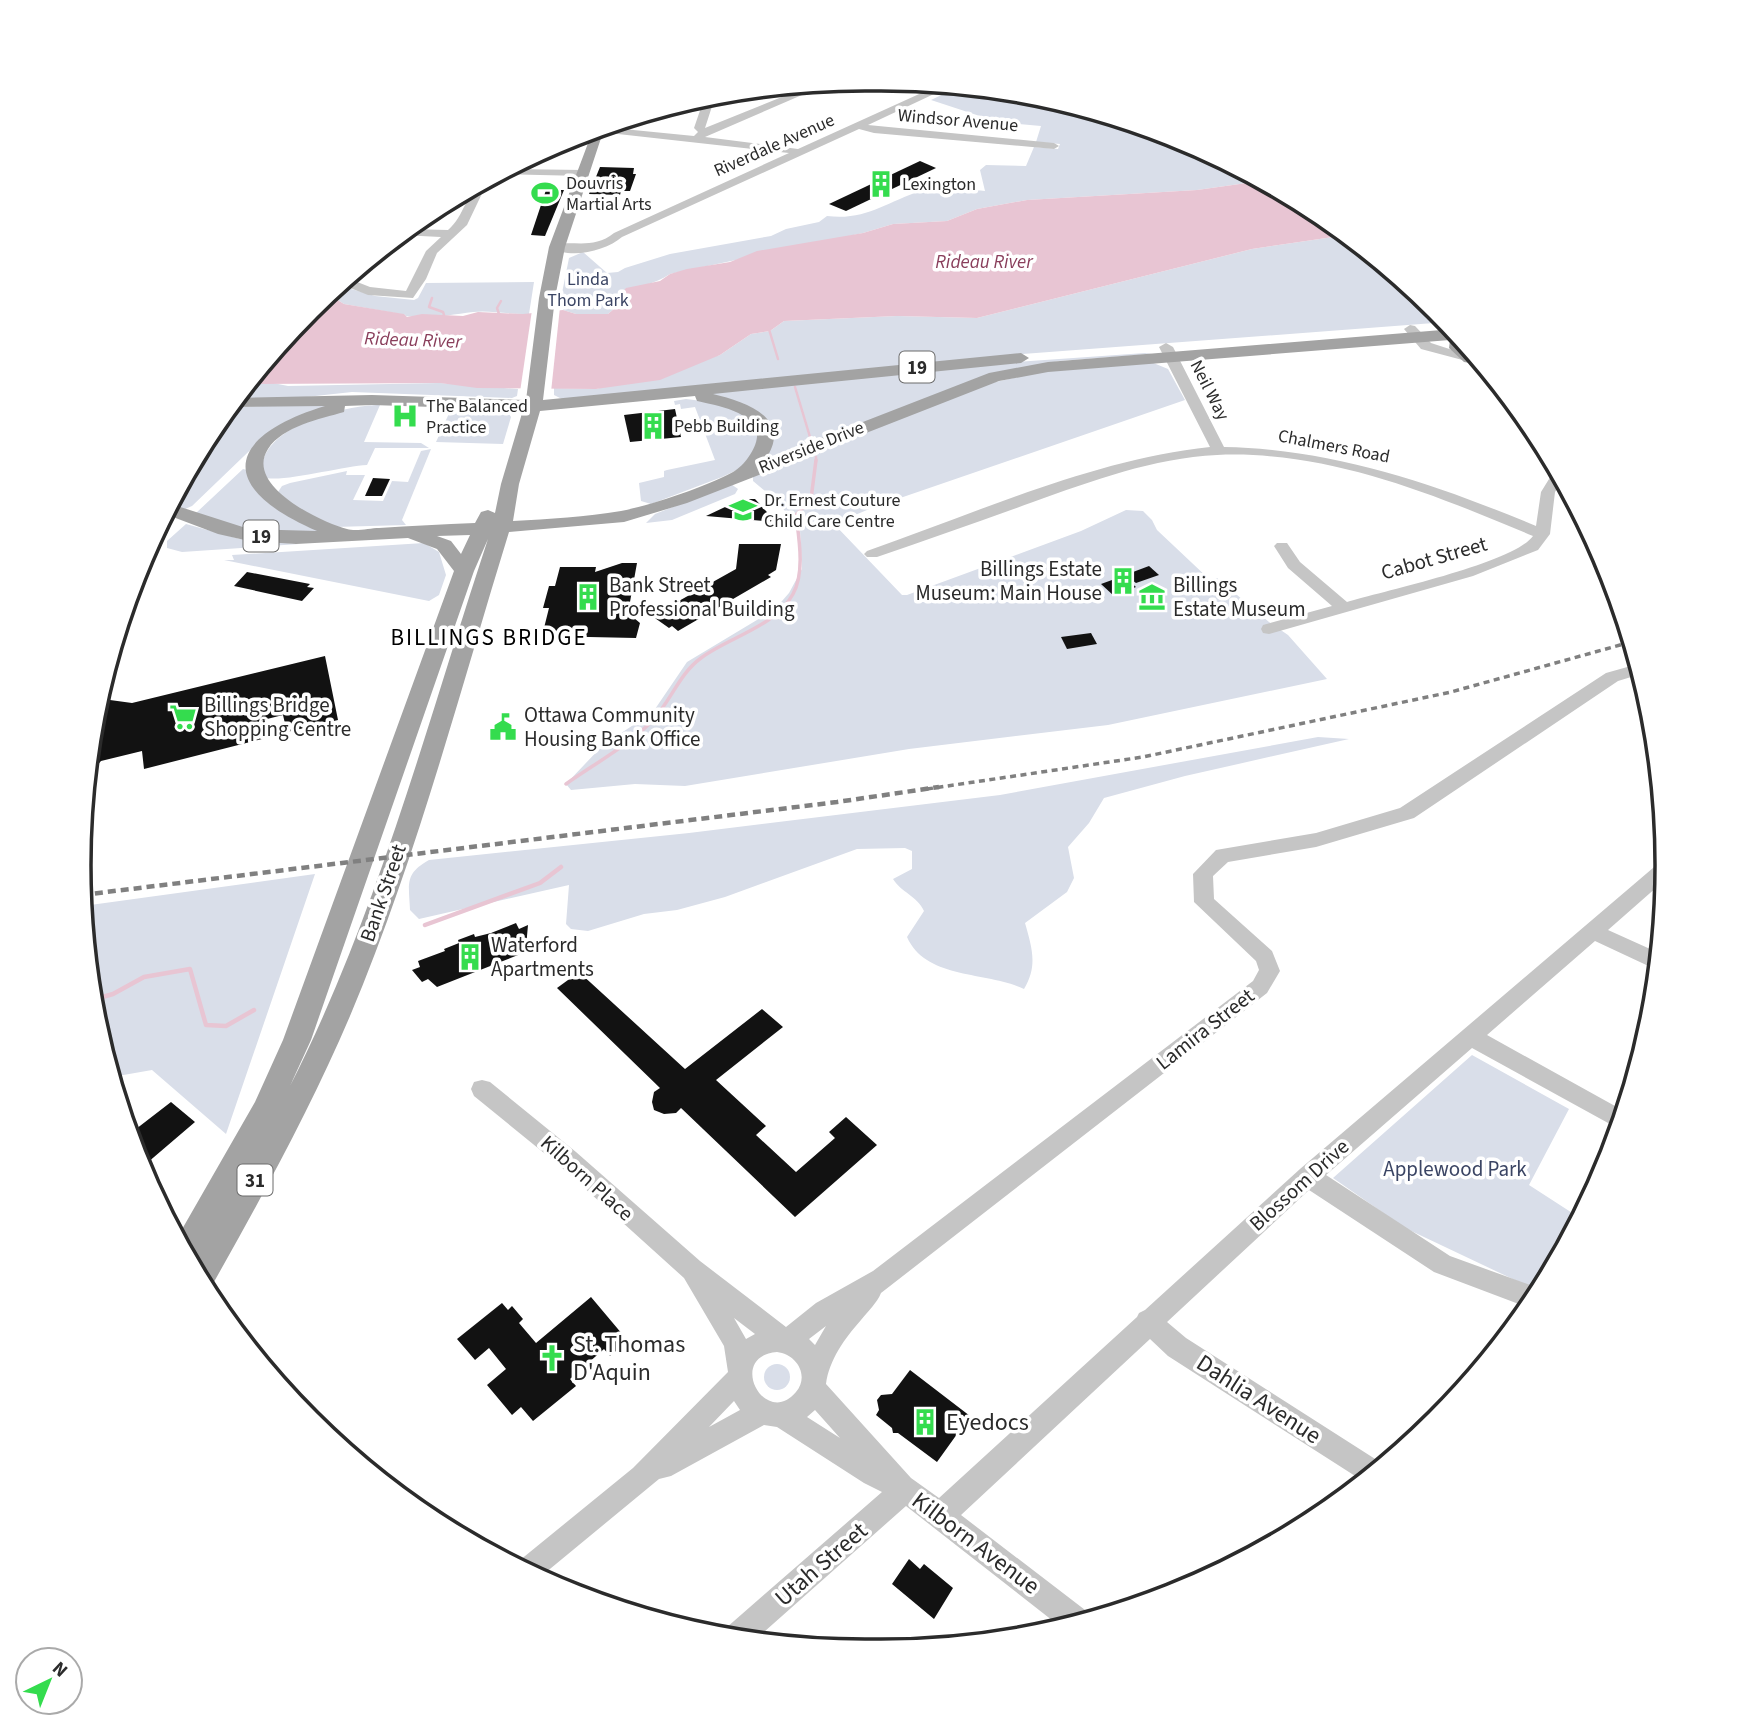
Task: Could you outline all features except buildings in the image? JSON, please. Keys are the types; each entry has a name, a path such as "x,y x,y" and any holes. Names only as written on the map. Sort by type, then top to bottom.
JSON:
{"main road":[{"name":"Bank Street","path":"205,1268 269,1154 326,1042 354,976 412,808 502,527 510,484 535,401 556,247 594,140"},
{"name":"Riverside Drive","path":"245,403 535,401 668,396 879,370 1169,352 1414,333 1438,328"},
{"name":"Riverside Drive","path":"1414,333 1443,334"},
{"name":"Riverside Drive","path":"177,513 209,526 249,535 296,538 558,524 637,513 995,377 1048,367 1169,352"},
{"path":"668,396 722,401 740,407 761,421 766,438 763,450 743,474"},
{"path":"358,536 318,526 288,509 257,479 254,467 258,449 285,428 311,416 372,400"},
{"name":"Bank Street","path":"191,1245 266,1109 298,1040 464,570 481,528 510,484"},
{"path":"493,556 523,535 558,524"},
{"path":"405,533 444,545 464,570"}],"street":[{"name":"Riverdale Avenue","path":"556,247 583,248 606,243 616,236 931,93"},
{"path":"700,136 797,95"},
{"path":"700,136 699,128 706,108"},
{"name":"Windsor Avenue","path":"859,126 874,130 1054,146"},
{"path":"621,131 700,136 798,153"},
{"path":"521,172 583,173"},
{"path":"353,285 368,291 409,295 420,279 432,251 461,225 474,197"},
{"path":"419,233 450,234"},
{"path":"1414,333 1426,345 1464,357"},
{"name":"Neil Way","path":"1169,352 1219,451"},
{"name":"Chalmers Road","path":"872,554 1113,468 1171,455 1219,451 1295,455 1354,467 1404,480 1542,534"},
{"path":"1542,534 1548,492 1554,483"},
{"name":"Cabot Street","path":"1269,629 1342,606 1468,573 1521,553 1532,547 1542,534"},
{"path":"1282,545 1294,565 1342,606"},
{"name":"Lamira Street","path":"785,1340 825,1311 882,1279 1260,987 1270,971 1265,957 1204,902 1203,874 1223,855 1255,853 1374,824 1407,813 1612,677 1630,672"},
{"name":"Blossom Drive","path":"940,1515 1308,1176 1655,878"},
{"path":"1592,931 1649,958"},
{"path":"1470,1036 1613,1116"},
{"name":"Kilborn Place","path":"482,1089 568,1159 691,1269 785,1340"},
{"path":"1308,1176 1442,1264 1525,1295"},
{"name":"Kilborn Place","path":"691,1269 735,1342 740,1372"},
{"name":"Lamira Street","path":"814,1380 824,1348 837,1328 882,1279"},
{"name":"Dahlia Avenue","path":"1148,1321 1177,1347 1366,1468"},
{"path":"534,1564 642,1477 740,1372 757,1346 785,1340 802,1347 811,1358 814,1380 805,1400 794,1409 771,1413 642,1477"},
{"path":"740,1372 745,1398 771,1413"},
{"name":"Kilborn Avenue","path":"814,1380 905,1489"},
{"name":"Kilborn Avenue","path":"771,1413 873,1474 905,1489 1069,1616"},
{"name":"Utah Street","path":"746,1629 905,1489"}],"green space":[{"path":"943,94 982,98 1081,117 1177,150 1246,183 1197,190 1027,200 977,209 947,221 893,224 863,233 670,274 619,296 622,302 608,314 576,314 563,310 562,293 569,258 583,252 607,273 618,272 670,254 771,236 786,229 819,222 827,216 853,216 926,189 985,191 980,170 986,165 1026,166 1034,147 1058,149 1060,144 1036,142 1041,126 998,122 931,100"},
{"path":"1333,237 1391,283 1433,323 1011,355 562,399 554,395 554,388 596,389 720,355 751,334 770,331 784,321 897,316 977,318 1252,249"},
{"name":"Linda Thom Park","path":"534,282 529,314 479,312 412,317 344,304 337,300 349,288 375,296 414,300 418,298 426,283"},
{"path":"1152,354 1059,361 983,377 818,440 815,436 804,440 807,444 769,457 768,426 699,394 942,367"},
{"name":"Billings Estate Museum","path":"1151,362 1168,369 1185,400 874,507 834,524 902,595 907,595 1081,531 1126,510 1143,511 1157,530 1209,579 1217,578 1288,635 1327,679 1108,725 909,749 685,786 635,784 571,790 566,784 603,745 653,712 687,662 775,609 789,593 802,569 800,530 777,501 753,481 753,476 991,383 1040,372"},
{"path":"260,383 288,386 440,383 518,389 517,396 512,398 352,392 248,399"},
{"path":"686,399 726,404 755,422 760,446 739,469 722,477 651,504 641,501 639,483 664,477 664,471 667,470 715,460 695,407 681,409 680,404 675,405 674,401"},
{"path":"335,404 287,422 269,432 192,506 185,509 180,507 221,435 242,407"},
{"path":"380,405 364,442 421,443 429,448 375,448 367,465 296,477 263,477 263,460 271,446 285,433 324,415"},
{"path":"451,409 509,414 511,417 503,444 436,442"},
{"path":"431,449 402,520 406,525 334,527 310,519 278,492 282,486 290,483 347,471 346,475 365,475 353,500 383,501 392,481 408,482 421,451"},
{"path":"243,469 247,470 249,477 320,532 254,532 196,513"},
{"path":"731,484 738,489 735,494 672,520 646,523 655,514"},
{"path":"186,524 240,539 299,544 182,552 167,548 167,541"},
{"path":"424,543 439,552 446,575 439,595 429,601 224,560 234,560 232,555"},
{"path":"1318,737 1349,739 1185,776 1104,798 1089,823 1068,847 1074,878 1067,892 1025,923 1032,965 1024,989 943,968 916,951 907,937 924,911 893,879 912,869 912,851 905,848 857,849 725,897 677,910 644,914 588,931 571,929 566,924 569,885 419,919 410,910 410,880 415,870 429,860 689,833 1000,795"},
{"path":"315,874 226,1134 152,1070 120,1076 106,1016 93,905"},
{"name":"Applewood Park","path":"1472,1055 1569,1109 1529,1185 1572,1213 1530,1287 1405,1228 1333,1178"},
{"path":"777,1364 786,1368 790,1377 786,1386 777,1390 768,1386 764,1377 768,1368"}],"water":[{"name":"Rideau River","path":"1246,183 1311,221 1333,237 1252,249 977,318 897,316 784,321 770,331 751,334 720,355 660,380 596,389 477,388 440,383 259,384 283,355 337,300 344,304 404,314 407,317 422,314 463,316 478,312 523,314 563,310 576,314 608,314 622,302 617,298 626,288 660,281 670,274 687,269 730,262 757,251 863,233 893,224 947,221 977,209 1027,200 1197,190"}],"pier":[{"path":"560,307 551,392 520,392 532,310"}],"waterway":[{"path":"432,298 429,307 443,312 444,315"},
{"path":"499,314 497,308 501,301"},
{"path":"768,326 778,359"},
{"path":"795,387 810,437"},
{"path":"566,784 643,730 659,713 693,664 763,623 785,605 793,594 799,576 796,515 811,499 816,460"},
{"path":"425,925 540,883 561,867"},
{"path":"103,997 144,977 190,969 206,1025 226,1026 254,1010"}],"railway":[{"path":"927,789 1143,757 1451,692 1623,644"},
{"path":"92,894 837,802 939,787"}],"place":[{"name":"Lexington","path":"881,184"},
{"name":"Douvris Martial Arts","path":"545,193"},
{"name":"The Balanced Practice","path":"405,416"},
{"name":"Pebb Building","path":"653,426"},
{"name":"Dr. Ernest Couture Child Care Centre","path":"743,510"},
{"name":"Billings Estate Museum: Main House","path":"1123,581"},
{"name":"Bank Street Professional Building","path":"588,597"},
{"name":"Billings Estate Museum","path":"1152,597"},
{"name":"Billings Bridge Shopping Centre","path":"183,717"},
{"name":"Ottawa Community Housing Bank Office","path":"503,727"},
{"name":"Waterford Apartments","path":"470,957"},
{"name":"St. Thomas D'Aquin","path":"552,1358"},
{"name":"Eyedocs","path":"925,1422"}],"district":[{"name":"BILLINGS BRIDGE","path":"489,637"}]}
